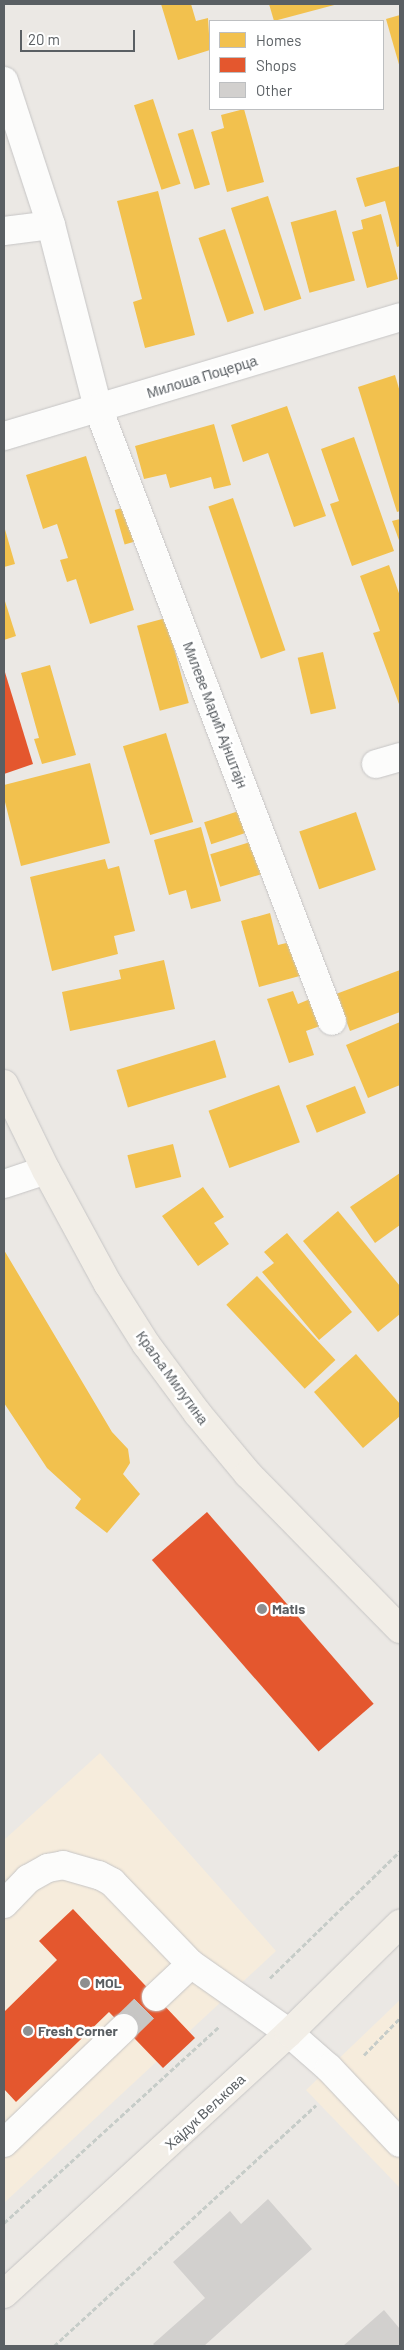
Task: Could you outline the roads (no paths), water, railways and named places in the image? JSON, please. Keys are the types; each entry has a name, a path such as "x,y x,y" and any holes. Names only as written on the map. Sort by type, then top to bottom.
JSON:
{"main road":[{"name":"Краља Милутина","path":"4,1084 46,1170 108,1284 146,1344 198,1414 248,1474 400,1629"},
{"name":"Хајдук Вељкова","path":"4,2294 289,2034 400,1924"}],"street":[{"name":"Милеве Марић Ајнштајн","path":"4,81 51,225 98,408 332,1021"},
{"path":"4,231 51,225"},
{"name":"Милоша Поцерца","path":"4,436 400,317"},
{"path":"4,1184 46,1170"},
{"path":"4,1904 28,1879 48,1868 64,1865 99,1874 112,1882 192,1964 289,2034 340,2080 400,2143"},
{"path":"156,1997 192,1964"},
{"path":"4,2143 124,2028"}],"tunnel":[{"path":"124,2028 156,1997"}],"place":[{"name":"Matis","path":"262,1609"},
{"name":"MOL","path":"85,1983"},
{"name":"Fresh Corner","path":"28,2031"}]}
